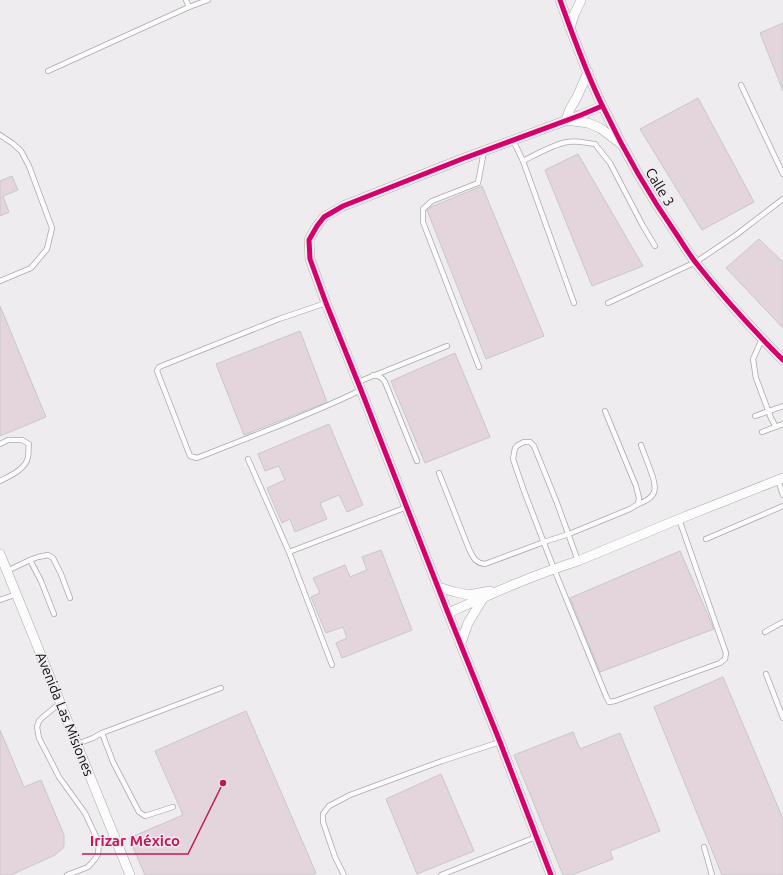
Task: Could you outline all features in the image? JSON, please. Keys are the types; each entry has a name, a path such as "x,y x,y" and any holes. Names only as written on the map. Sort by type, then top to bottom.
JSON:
{"street":[{"name":"Calle 3","path":"560,0 602,106 621,143 660,211 696,262 724,296 762,339 783,360"},
{"path":"570,28 581,0"},
{"path":"566,120 570,109 578,97 588,72"},
{"path":"551,875 500,742 326,303 310,259 310,240 317,226 324,217 343,206 602,106"},
{"path":"566,120 588,123 600,128 621,143"},
{"path":"448,613 501,590 578,561 780,479"},
{"name":"Avenida Las Misiones","path":"0,554 130,875"},
{"path":"438,587 468,595 501,590"},
{"path":"461,643 468,623 484,597"}],"lane":[{"path":"186,0 189,7"},
{"path":"48,71 189,7 208,0"},
{"path":"742,85 783,174"},
{"path":"0,135 21,151 29,166 52,228 47,249 31,268 0,281"},
{"path":"513,140 523,161 574,303"},
{"path":"523,161 554,146 567,142 579,141 595,144 610,163 655,246"},
{"path":"479,367 423,222 423,209 432,201 478,183 484,151"},
{"path":"608,302 696,262 736,235 783,199"},
{"path":"326,303 279,319 159,367 157,371 190,456 196,458 276,427 359,386 373,376 447,346"},
{"path":"762,339 753,359 756,378 776,427"},
{"path":"373,376 378,376 385,382 417,461"},
{"path":"755,416 783,406"},
{"path":"605,411 636,486 639,498 638,504"},
{"path":"762,432 783,424"},
{"path":"0,444 8,440 22,440 29,444 28,458 22,468 0,481"},
{"path":"578,561 569,534 534,446 530,442 524,442 515,448 513,459 554,569 609,702 720,663 725,659 726,653 679,519"},
{"path":"439,473 469,549 474,558 480,563 485,564 569,534 630,509 638,504 646,502 651,498 655,490 655,482 641,445"},
{"path":"248,459 289,552 332,665"},
{"path":"780,479 783,495"},
{"path":"706,539 783,506"},
{"path":"289,552 407,507"},
{"path":"7,571 30,560 48,555 54,558 70,598"},
{"path":"30,560 41,581 54,614"},
{"path":"0,600 16,594"},
{"path":"765,632 783,622"},
{"path":"766,674 783,718"},
{"path":"77,744 221,688"},
{"path":"60,703 39,721 36,727 39,738 59,777 85,813 99,843 96,860 88,867 67,875"},
{"path":"102,733 113,762 139,812 145,816 173,807"},
{"path":"344,875 335,857 322,822 323,814 329,806 350,795 442,761 500,742"},
{"path":"441,875 536,837"},
{"path":"704,848 712,875"}],"building":[{"path":"783,23 783,91 760,33"},
{"path":"698,98 754,202 702,230 640,129"},
{"path":"578,154 643,266 592,286 545,170"},
{"path":"12,176 18,190 3,196 9,212 0,216 0,181"},
{"path":"482,186 544,336 486,359 427,210"},
{"path":"759,239 783,262 783,328 726,268"},
{"path":"0,306 46,417 0,436"},
{"path":"300,331 327,402 244,435 216,364"},
{"path":"455,353 490,437 425,463 391,381"},
{"path":"329,424 363,505 347,512 339,495 320,503 327,519 295,532 290,519 282,523 267,488 285,480 279,466 265,471 258,454"},
{"path":"381,550 412,630 342,658 336,643 347,638 343,627 326,633 311,597 320,593 313,578 345,565 350,577 367,570 362,557"},
{"path":"680,551 714,629 600,672 570,598"},
{"path":"723,677 783,819 783,875 722,875 654,707"},
{"path":"246,711 316,873 312,875 145,875 129,838 183,815 155,751"},
{"path":"0,730 24,787 41,780 64,835 64,847 55,855 11,875 0,875"},
{"path":"573,732 580,749 620,733 660,831 610,851 613,859 572,875 563,875 514,755"},
{"path":"441,774 474,851 417,874 386,799"}],"cycle path":[{"path":"560,0 591,81 628,156 647,189 706,276 738,313 783,360"},
{"path":"551,875 500,742 326,303 310,259 309,240 324,217 343,206 602,106"}],"place":[{"name":"Irizar México","path":"223,783"}]}
